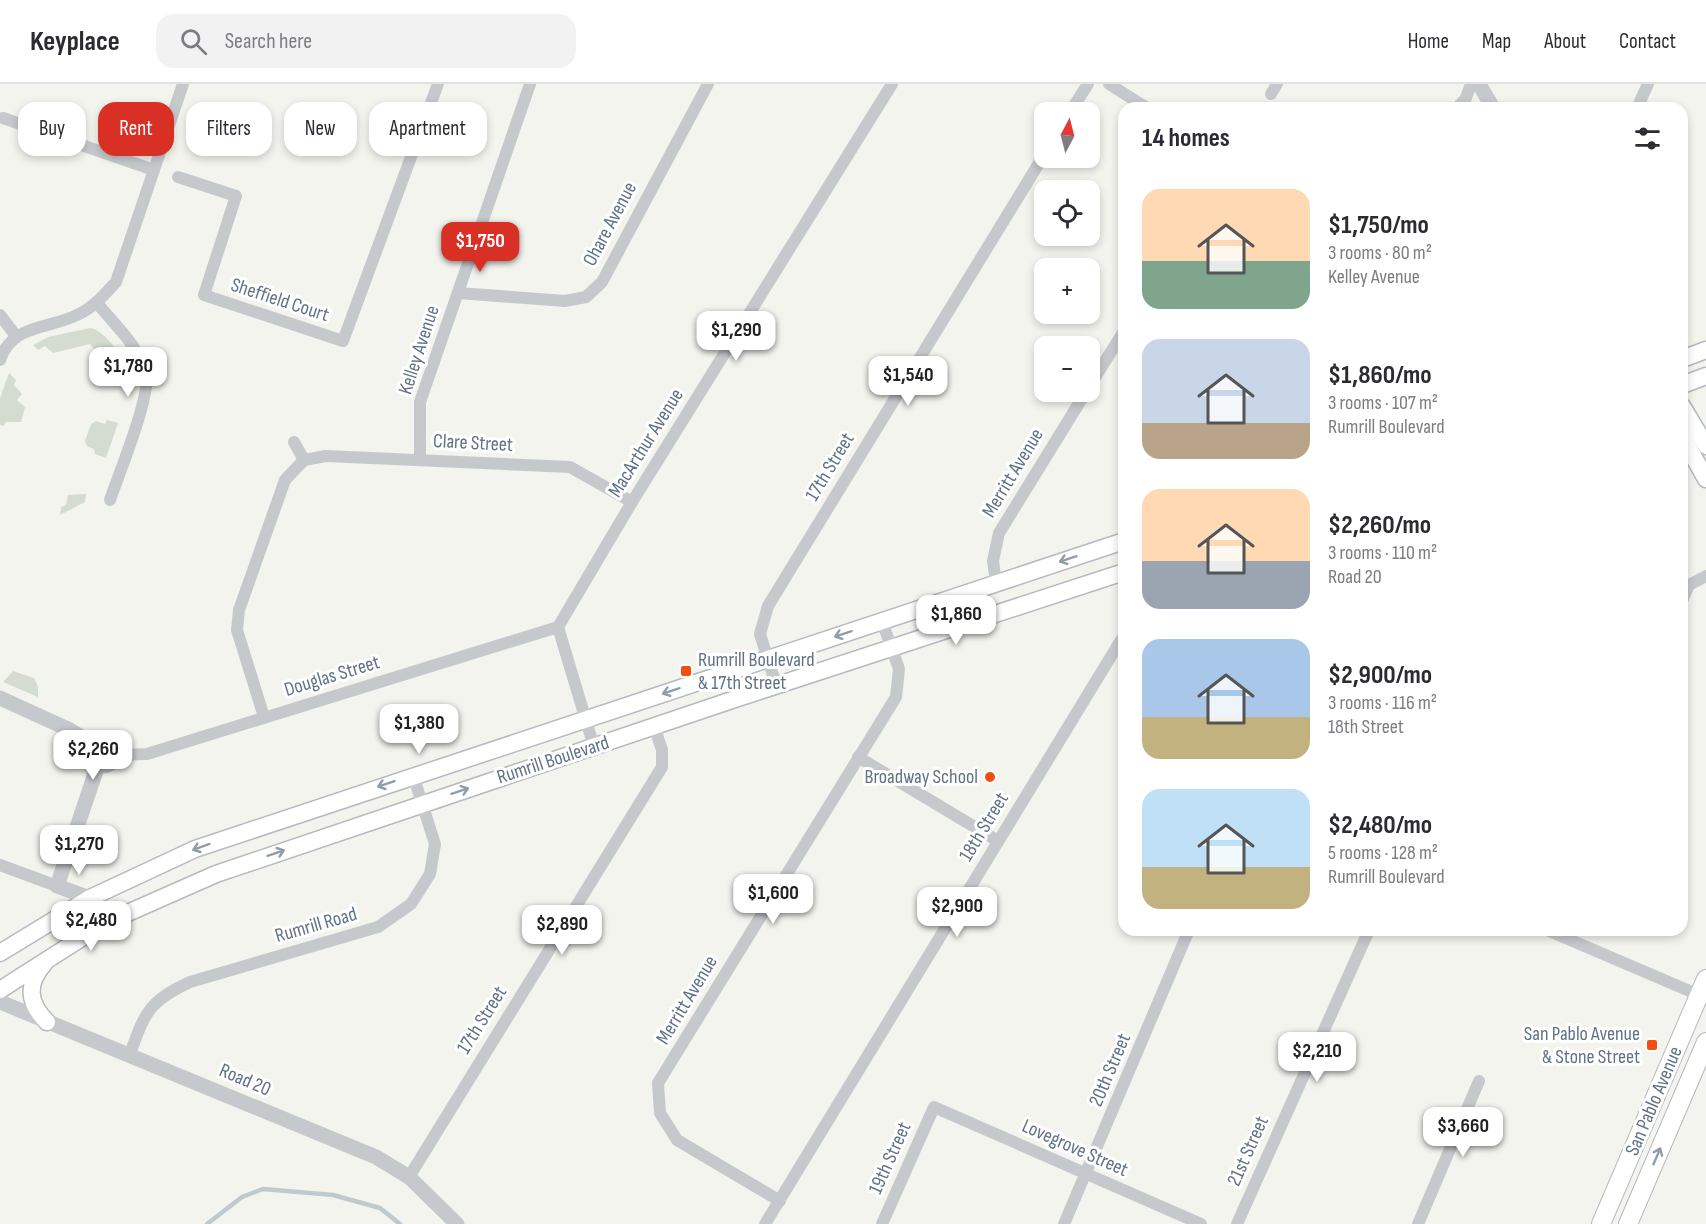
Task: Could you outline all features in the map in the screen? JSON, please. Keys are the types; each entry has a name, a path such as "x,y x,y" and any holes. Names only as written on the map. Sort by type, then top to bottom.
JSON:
{"main road":[{"path":"1688,348 1706,349"},
{"path":"1688,356 1706,349"},
{"path":"1688,383 1706,376"},
{"path":"1688,416 1706,446"},
{"path":"1688,448 1706,479"},
{"name":"Rumrill Boulevard","path":"0,953 90,898 195,849 1118,543"},
{"name":"Rumrill Boulevard","path":"0,990 105,923 216,874 421,803 1118,574"},
{"path":"47,1022 39,1014 30,997 32,981 48,959"},
{"path":"1697,1063 1692,1035 1702,1011 1703,987"},
{"name":"San Pablo Avenue","path":"1601,1224 1703,987"},
{"name":"San Pablo Avenue","path":"1628,1224 1706,1042"}],"street":[{"path":"0,360 16,336 38,326 76,316 97,303 116,282 183,84"},
{"name":"Sheffield Court","path":"178,177 236,196 204,295 343,341 438,84"},
{"name":"Kelley Avenue","path":"420,460 420,402 530,84"},
{"name":"Ohare Avenue","path":"458,293 565,301 586,297 602,282 708,84"},
{"name":"MacArthur Avenue","path":"558,627 632,502 892,84"},
{"path":"1076,102 1088,84"},
{"path":"1109,84 1138,102"},
{"path":"1462,102 1471,84"},
{"path":"1479,84 1490,102"},
{"path":"1640,102 1648,84"},
{"path":"3,118 154,170"},
{"name":"17th Street","path":"776,685 760,634 768,606 1036,168"},
{"path":"97,303 139,356 147,377 142,402 110,500"},
{"path":"0,315 16,336"},
{"path":"1100,369 1118,341"},
{"name":"Merritt Avenue","path":"996,582 993,561 999,533 1080,402"},
{"path":"264,717 237,630 239,610 285,480 304,459 294,442"},
{"name":"Clare Street","path":"304,459 326,456 570,467 632,502"},
{"path":"1688,587 1706,576"},
{"name":"Merritt Avenue","path":"780,1201 677,1140 660,1113 658,1083 896,697 899,669 882,621"},
{"path":"558,627 584,720 594,747"},
{"name":"Douglas Street","path":"117,755 147,754 558,627"},
{"name":"18th Street","path":"765,1224 1118,645"},
{"path":"0,698 68,729 93,744"},
{"name":"17th Street","path":"409,1177 662,767 662,750 654,726"},
{"path":"100,739 109,740 116,747 117,755 107,765 98,765 90,756 93,744 100,739"},
{"path":"858,757 998,841"},
{"path":"57,886 98,765"},
{"name":"Rumrill Road","path":"130,1054 146,1013 165,993 190,982 378,927 411,904 430,874 435,844 413,775"},
{"path":"0,865 90,898 105,923"},
{"name":"20th Street","path":"1064,1224 1087,1175 1187,936"},
{"name":"21st Street","path":"1237,1224 1366,936"},
{"path":"1563,936 1703,987"},
{"name":"Road 20","path":"0,1002 376,1157 409,1177 457,1224"},
{"path":"1418,1224 1479,1081"},
{"name":"Lovegrove Street","path":"934,1107 1201,1224"},
{"name":"19th Street","path":"882,1224 934,1107"}],"shaded area":[{"path":"90,328 108,340 125,362 131,375 118,376 90,344 53,353 45,346 38,350 33,345 48,337"},
{"path":"9,373 16,380 14,385 22,394 17,400 25,407 21,422 6,422 4,426 0,425 0,398"},
{"path":"107,420 118,423 106,458 95,454 94,449 87,446 85,441 91,424 96,421 105,424"},
{"path":"86,494 85,502 60,515 61,507 66,505 68,495"},
{"path":"13,671 34,678 38,686 38,697 3,682"}],"waterway":[{"path":"207,1224 242,1197 263,1189 333,1195 380,1208 400,1224"}],"place":[{"name":"Rumrill Boulevard & 17th Street","path":"686,671"},
{"name":"Broadway School","path":"990,777"},
{"name":"San Pablo Avenue & Stone Street","path":"1652,1045"}]}
